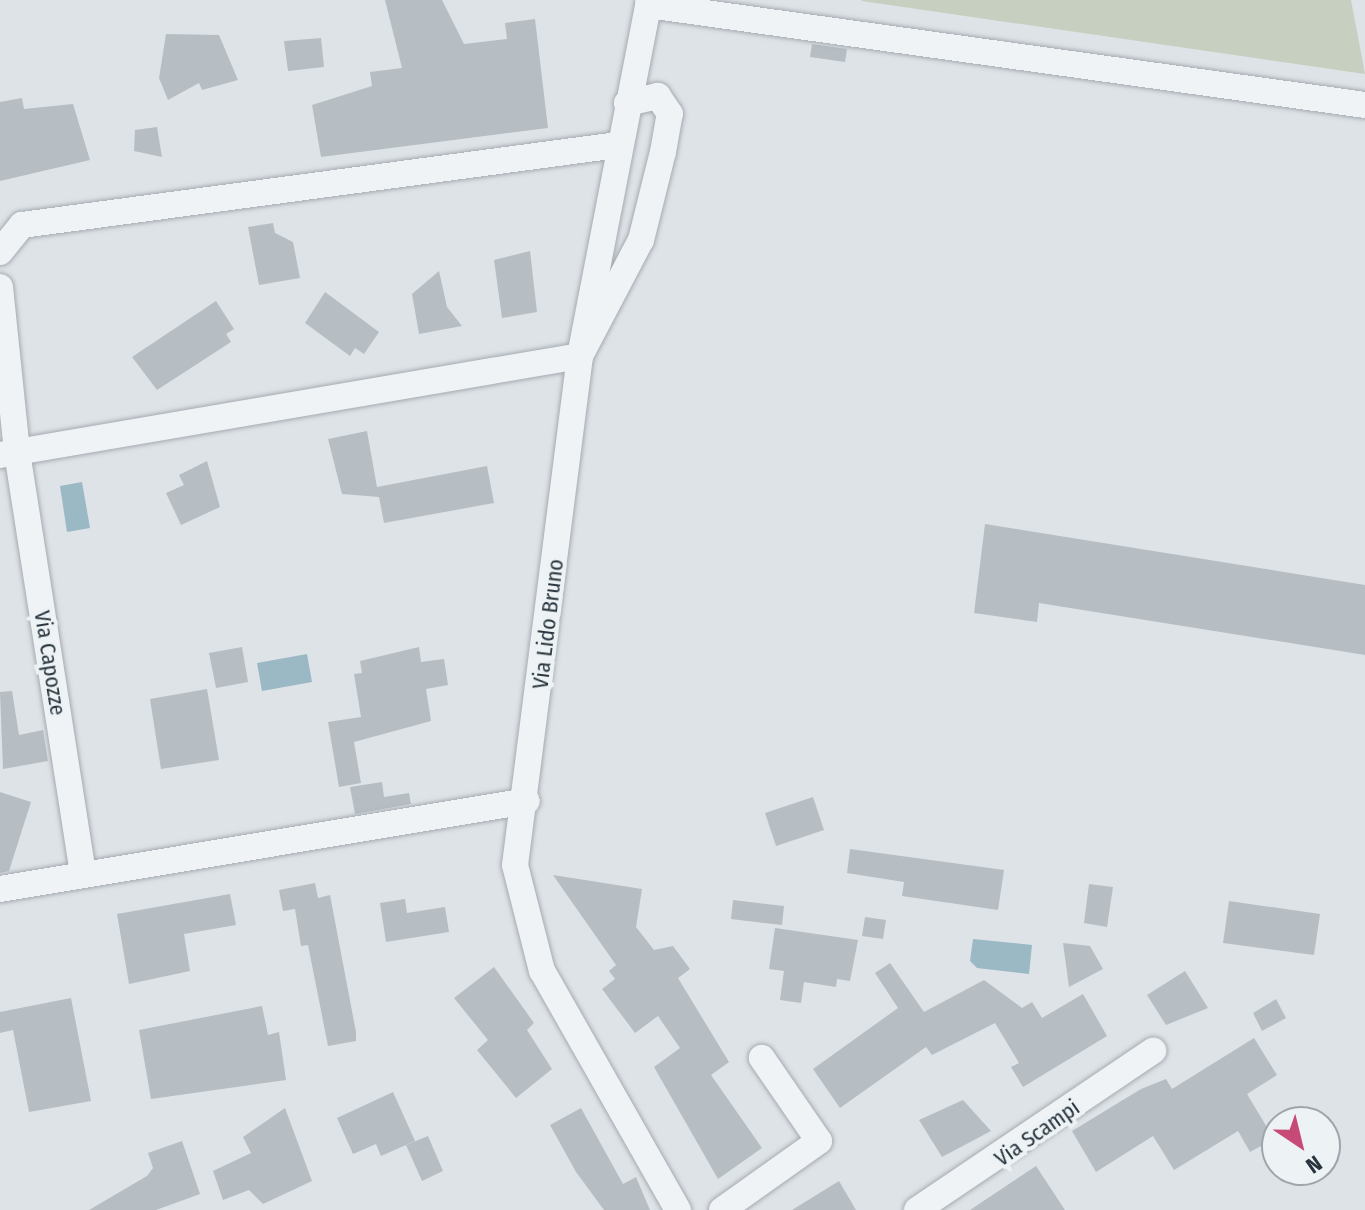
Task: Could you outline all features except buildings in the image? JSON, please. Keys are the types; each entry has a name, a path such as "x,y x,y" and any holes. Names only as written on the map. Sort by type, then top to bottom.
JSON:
{"street":[{"name":"Via Lido Bruno","path":"678,1210 542,971 515,865 527,801 580,356 618,145 648,5 1365,105"},
{"path":"9,454 580,356 641,240 663,152 670,114 658,96 627,103"},
{"path":"0,252 22,225 618,145"},
{"name":"Via Capozze","path":"0,287 9,454 83,874"},
{"path":"0,889 527,801"},
{"name":"Via Scampi","path":"917,1210 1153,1051"},
{"path":"722,1210 819,1141 762,1058"}],"green space":[{"path":"1351,0 1365,74 862,1"}],"water":[{"path":"82,482 90,528 67,532 60,486"},
{"path":"307,654 312,682 262,691 257,663"},
{"path":"973,939 1032,945 1029,974 977,968 970,961"}]}
